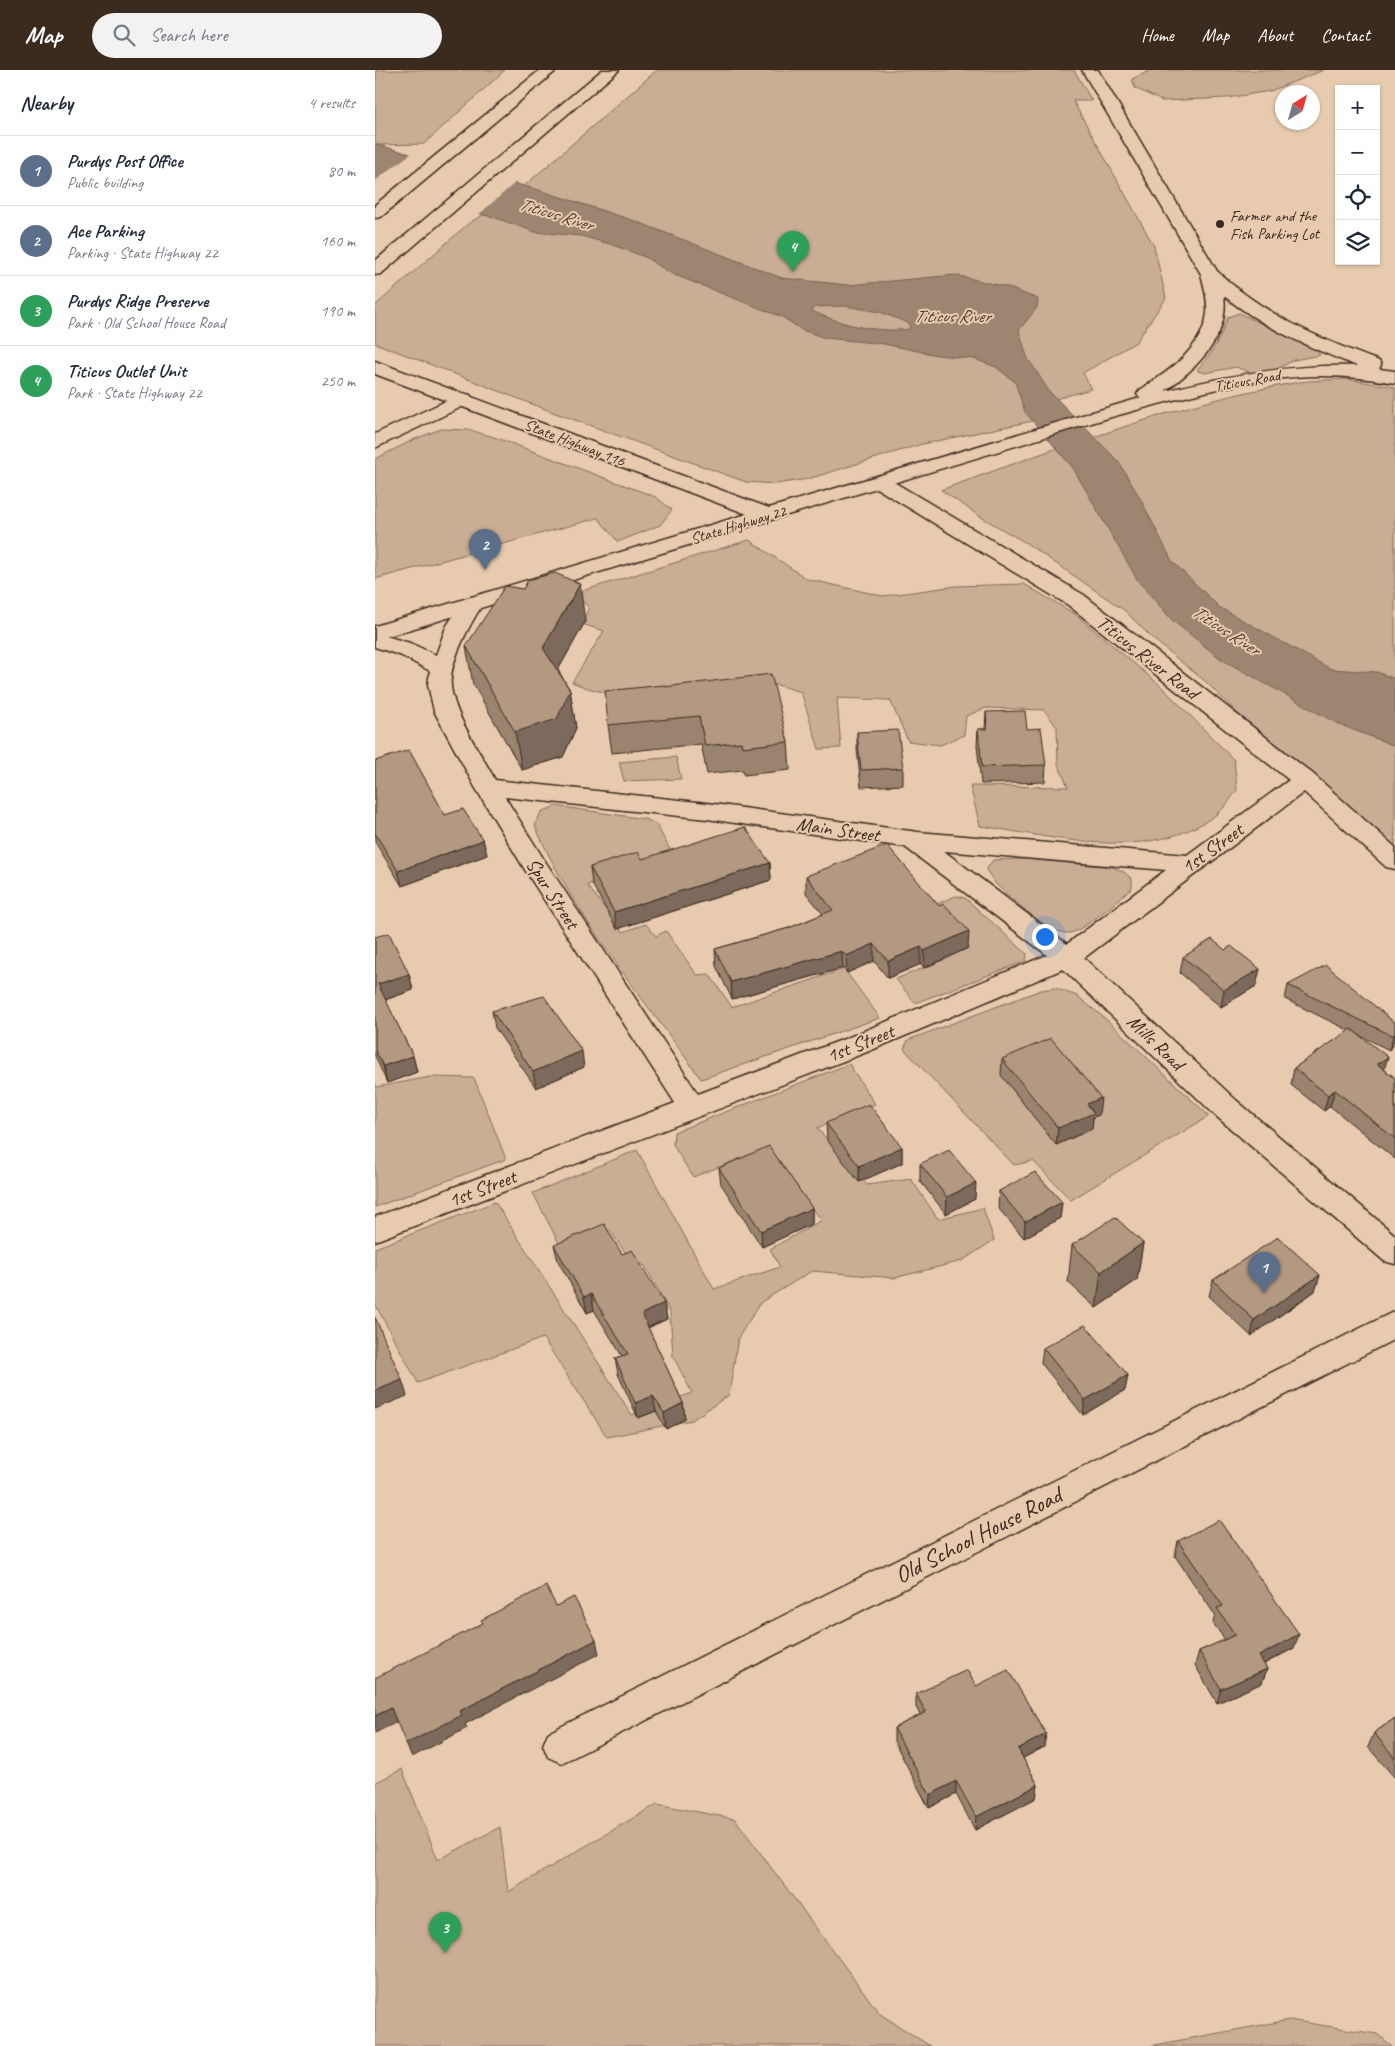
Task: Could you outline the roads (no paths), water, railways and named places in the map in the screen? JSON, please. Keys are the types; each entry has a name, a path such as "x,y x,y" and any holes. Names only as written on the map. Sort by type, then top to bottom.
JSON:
{"main road":[{"path":"375,213 549,70"},
{"path":"375,270 611,70"},
{"path":"1090,70 1210,274 1215,294 1216,315 1199,349 1185,367 1164,384 1138,399 1101,414"},
{"name":"Titicus Road","path":"1210,274 1226,291 1251,309 1325,346 1395,375"},
{"name":"State Highway 116","path":"377,368 769,515"},
{"name":"Titicus Road","path":"1101,414 1181,392 1289,373 1337,370 1395,375"},
{"path":"375,442 463,400"},
{"name":"State Highway 22","path":"375,633 1101,414"},
{"name":"Titicus River Road","path":"879,482 1076,600 1305,780 1395,861"},
{"name":"Spur Street","path":"473,604 457,627 442,669 439,685 446,711 487,787 691,1107"},
{"path":"375,640 394,644 419,654 442,669"},
{"name":"1st Street","path":"375,1229 857,1045 1067,957 1189,864 1305,780"},
{"name":"Main Street","path":"487,787 707,811 912,839 1189,864"},
{"name":"Mills Road","path":"912,839 1067,957 1226,1108 1395,1252"},
{"name":"Old School House Road","path":"561,1745 1395,1324"}],"water":[{"name":"Titicus River","path":"375,144 542,191 635,221 782,278 848,285 955,275 1007,287 1038,299 1037,308 1019,330 1027,357 1049,391 1118,461 1140,498 1172,561 1219,607 1331,669 1377,672 1395,679 1395,746 1338,724 1221,659 1173,621 1138,581 1073,468 1025,412 1015,382 996,367 974,359 937,355 884,344 825,338 802,330 782,317 672,274 645,257 610,244 581,236 535,232 496,218 375,185","holes":["845,306 880,312 908,323 910,329 885,330 860,327 812,311 814,307"]}],"place":[{"name":"Farmer and the Fish Parking Lot","path":"1220,224"},
{"name":"Titicus Outlet Unit","path":"793,272"},
{"name":"Ace Parking","path":"485,570"},
{"name":"Purdys Post Office","path":"1264,1293"},
{"name":"Purdys Ridge Preserve","path":"445,1953"}]}
